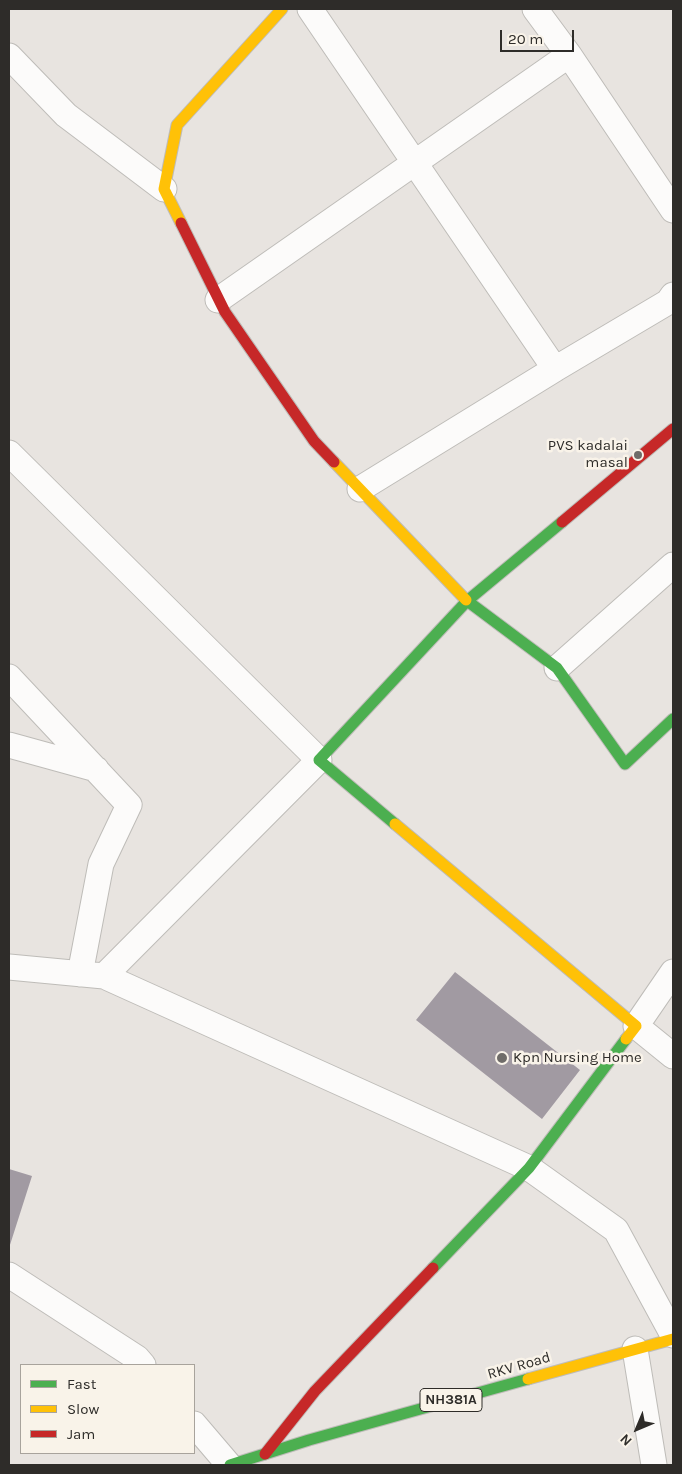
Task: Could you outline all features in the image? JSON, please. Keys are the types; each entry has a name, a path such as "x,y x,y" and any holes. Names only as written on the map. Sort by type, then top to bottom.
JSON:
{"main road":[{"path":"282,9 177,125 164,189 224,312 314,441 467,601 557,668 625,764 673,719"},
{"path":"266,1454 315,1391 529,1168 636,1026 320,760 467,601 673,429"},
{"name":"RKV Road","path":"230,1465 309,1440 673,1339"}],"street":[{"path":"310,9 555,369"},
{"path":"535,9 673,210"},
{"path":"9,56 66,115 164,189"},
{"path":"218,300 569,56"},
{"path":"360,489 668,302 673,295"},
{"path":"9,452 320,760 92,975"},
{"path":"557,668 673,565"},
{"path":"9,677 129,805 101,864 92,975"},
{"path":"9,745 96,769"},
{"path":"9,967 92,975 529,1168 616,1230 673,1335"},
{"path":"673,972 636,1026 673,1056"},
{"path":"13,1283 137,1358 143,1364"},
{"path":"635,1349 654,1465"},
{"path":"195,1425 230,1465"}],"building":[{"path":"455,972 580,1070 542,1119 416,1020"},
{"path":"9,1169 32,1176 9,1248"}],"traffic: fast":[{"path":"395,824 319,760 467,601 562,522"},
{"path":"466,600 557,668 625,764 673,719"},
{"path":"433,1268 529,1168 626,1039"},
{"path":"230,1465 309,1440 528,1379"}],"traffic: slow":[{"path":"181,223 164,189 177,125 282,9"},
{"path":"334,462 466,600"},
{"path":"395,824 636,1026 626,1039"},
{"path":"528,1379 673,1339"}],"traffic: jam":[{"path":"181,223 225,312 314,441 334,462"},
{"path":"562,522 673,429"},
{"path":"265,1454 315,1391 433,1268"}],"place":[{"name":"PVS kadalai masal","path":"638,455"},
{"name":"Kpn Nursing Home","path":"502,1058"}]}
